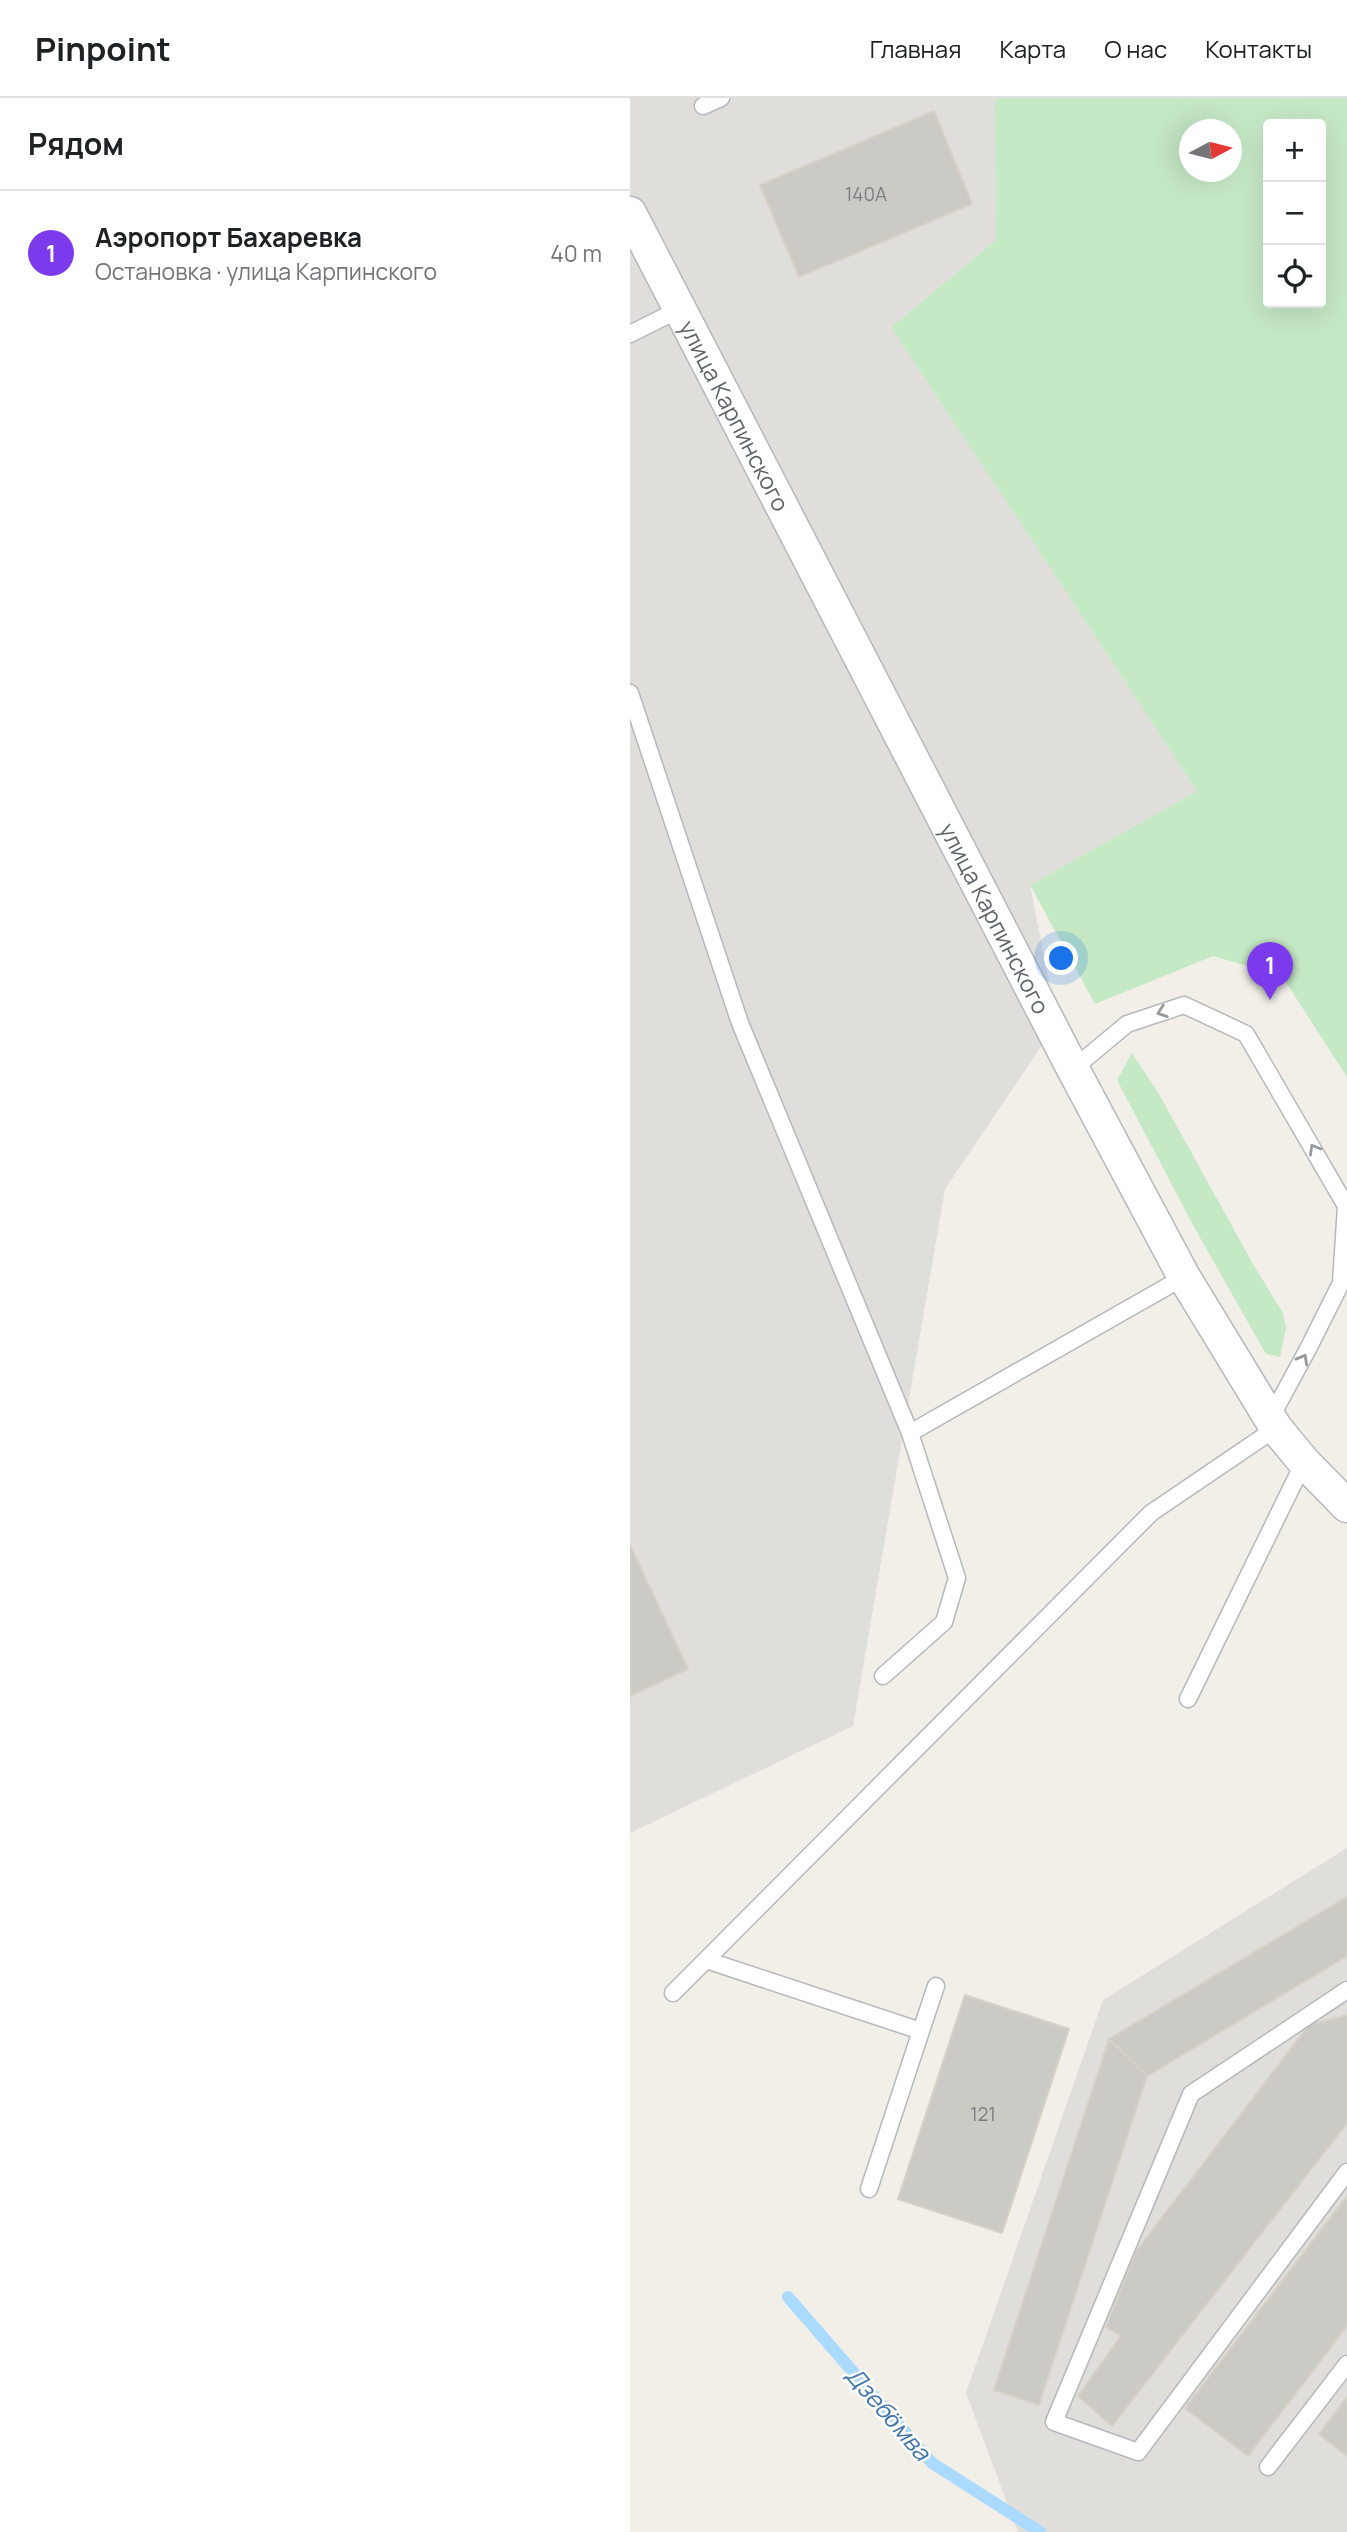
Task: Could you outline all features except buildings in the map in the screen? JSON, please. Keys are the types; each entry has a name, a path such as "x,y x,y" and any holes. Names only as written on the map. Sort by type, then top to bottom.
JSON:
{"street":[{"name":"улица Карпинского","path":"630,213 1073,1069 1184,1277 1273,1423 1304,1462 1347,1506"}],"lane":[{"path":"703,106 721,98"},
{"name":"улица Карпинского","path":"630,334 680,309"},
{"path":"630,693 740,1023 910,1433 957,1578 944,1622 883,1676"},
{"path":"673,1993 1151,1513 1273,1423 1341,1283 1346,1206 1246,1034 1184,1005 1127,1024 1073,1069"},
{"path":"910,1433 1184,1277"},
{"path":"1188,1699 1304,1462"},
{"path":"706,1960 921,2031"},
{"path":"869,2189 936,1986"},
{"path":"1347,1990 1191,2094 1054,2421 1138,2452 1347,2172"},
{"path":"1268,2467 1347,2364"}],"shaded area":[{"path":"630,98 998,98 995,100 996,240 891,327 1197,791 1030,885 1057,1023 945,1189 853,1726 630,1833"},
{"path":"1347,1848 1347,2532 1018,2532 966,2393 1103,2000"}],"green space":[{"path":"998,98 1347,98 1347,1077 1282,976 1213,956 1095,1004 1030,885 1197,791 891,327 996,240 995,100"},
{"path":"1132,1053 1159,1094 1283,1313 1286,1328 1280,1357 1266,1354 1194,1227 1117,1080"}],"waterway":[{"name":"Дзебӧмва","path":"788,2297 932,2463 1040,2532"}],"place":[{"name":"Аэропорт Бахаревка","path":"1270,1000"}]}
